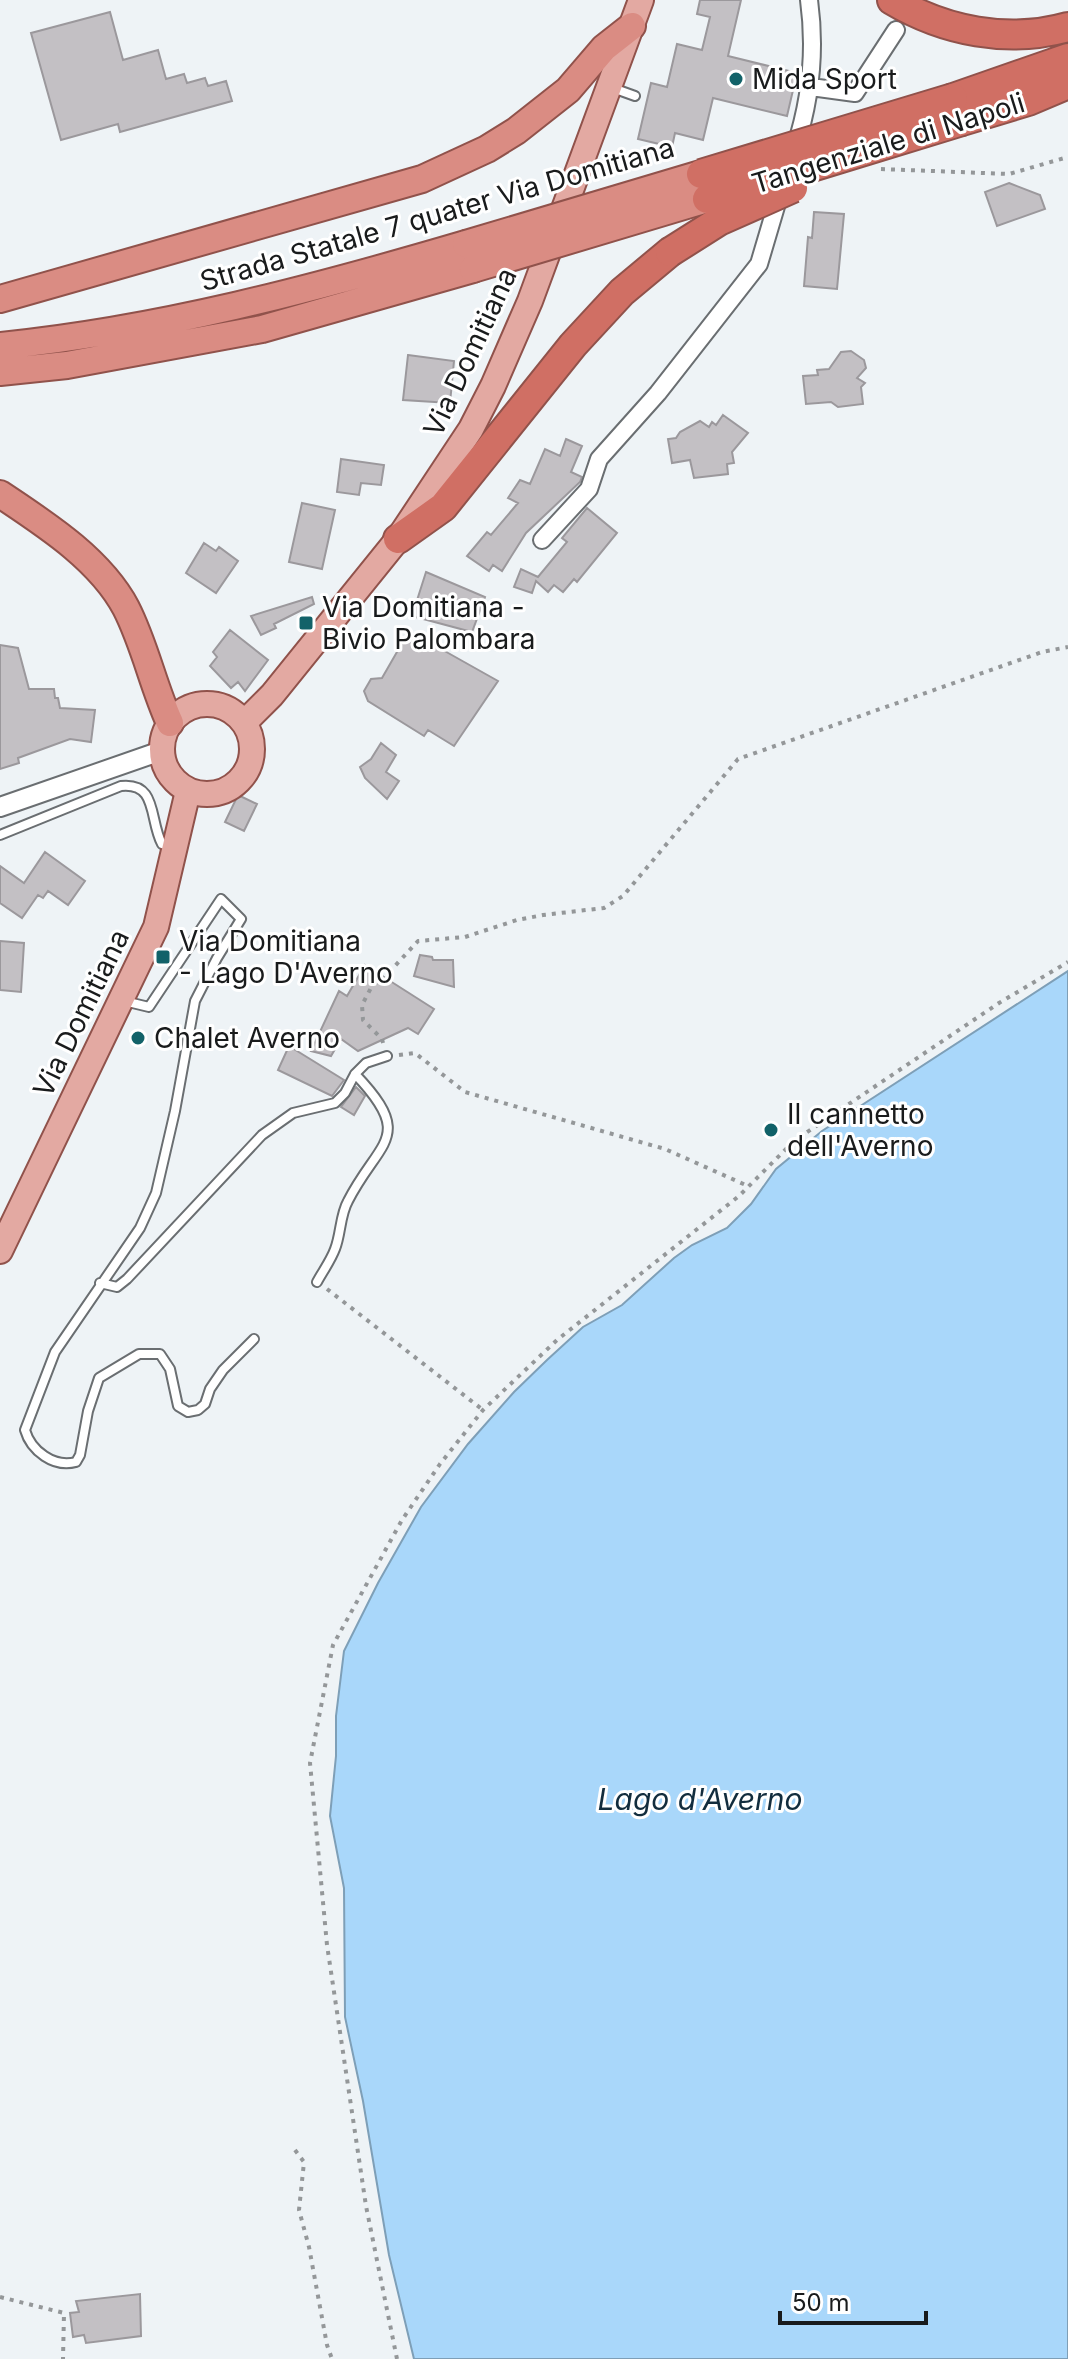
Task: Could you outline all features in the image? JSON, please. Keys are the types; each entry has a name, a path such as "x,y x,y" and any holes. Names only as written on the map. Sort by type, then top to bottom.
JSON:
{"highway":[{"path":"892,0 932,21 972,31 1035,33 1068,27"},
{"path":"0,299 422,179 487,149 525,124 568,90 604,48 632,26"},
{"name":"Tangenziale di Napoli","path":"704,186 833,160 958,110 1068,58"},
{"name":"Tangenziale di Napoli","path":"704,186 958,110 1028,101 1068,84"},
{"path":"398,539 443,507 573,345 622,292 670,252 719,221 812,180 833,160"},
{"name":"Strada Statale 7 quater Via Domitiana","path":"0,372 67,365 262,329 470,257 704,186"},
{"name":"Strada Statale 7 quater Via Domitiana","path":"0,346 82,336 470,257"},
{"path":"0,494 53,531 96,568 113,588 136,629 170,723"}],"main road":[{"name":"Via Domitiana","path":"244,723 272,695 398,539 446,470 493,386 530,301 641,0"},
{"path":"213,704 236,714 244,723 252,745 252,757 242,778 223,792 199,794 188,791 169,775 161,751 170,723 189,707 213,704"},
{"name":"Via Domitiana","path":"0,1251 156,927 188,791"}],"street":[{"path":"542,540 589,489 599,459 658,393 759,264 805,117 811,87 813,59 809,0"},
{"path":"811,87 855,93 896,30"},
{"path":"0,807 161,751"}],"lane":[{"path":"608,86 635,96"},
{"path":"0,835 121,786 133,784 144,790 152,806 154,829 162,844 174,849"},
{"path":"121,1000 149,1007 221,899 241,919 195,1001 156,1193 140,1228 55,1352 25,1430 28,1442 36,1452 66,1465 76,1462 99,1378 139,1354 160,1354 170,1369 178,1406 188,1412 198,1410 205,1404 210,1389 223,1370 254,1339"},
{"path":"100,1283 117,1287 262,1135 293,1113 335,1103 366,1063 387,1056"},
{"path":"317,1282 335,1249 346,1202 386,1144 390,1128 387,1115 355,1074"}],"path":[{"path":"878,168 888,171 1009,174 1068,157"},
{"path":"749,1186 665,1149 465,1092 415,1053 387,1056 382,1039 363,1020 362,1005 373,984 381,981 418,941 465,937 517,920 604,908 623,896 738,759 1042,652 1068,647"},
{"path":"397,2359 366,2206 327,1945 310,1763 333,1645 402,1520 440,1464 483,1410 557,1340 749,1186 794,1141 999,1003 1068,962"},
{"path":"317,1282 483,1410"},
{"path":"295,2150 304,2162 299,2210 332,2359"},
{"path":"0,2297 64,2313 63,2359"}],"water":[{"name":"Lago d'Averno","path":"1068,971 1068,2359 414,2359 389,2255 363,2101 345,2017 344,1888 330,1816 336,1716 344,1651 421,1507 468,1444 547,1360 583,1327 622,1305 674,1258 692,1245 727,1228 751,1204 776,1169 822,1131"}],"building":[{"path":"700,0 741,0 728,56 797,73 787,116 713,98 703,140 675,133 672,147 638,139 651,83 667,87 677,44 702,50 710,17 697,14"},
{"path":"110,12 123,60 158,50 166,79 184,74 187,83 205,78 208,86 226,81 232,101 120,132 118,124 61,140 31,33"},
{"path":"1009,183 1040,195 1045,209 997,226 985,192"},
{"path":"814,212 844,214 837,289 804,286 808,237 812,238"},
{"path":"851,351 864,360 866,368 857,378 865,383 861,387 863,404 838,407 831,402 806,404 803,376 818,375 817,370 829,369 841,352"},
{"path":"408,355 454,361 450,403 403,400"},
{"path":"723,415 748,433 732,452 734,463 727,464 728,474 694,478 690,460 672,463 668,439 676,438 680,432 700,421 709,427 712,422 716,425"},
{"path":"566,439 582,446 571,472 582,477 580,482 526,533 502,571 493,565 489,571 467,556 487,532 491,535 518,503 508,498 520,480 530,484 545,449 560,456"},
{"path":"341,459 384,465 381,485 361,483 359,495 337,492"},
{"path":"302,503 335,510 322,569 289,562"},
{"path":"587,508 617,533 577,582 574,579 563,592 554,585 548,592 536,581 532,593 514,587 521,569 538,577 567,542 562,538"},
{"path":"204,543 216,551 219,547 238,561 216,593 186,573"},
{"path":"426,572 485,597 472,632 412,616"},
{"path":"312,597 314,604 274,624 276,628 261,635 251,616"},
{"path":"230,630 268,660 245,691 238,682 231,688 210,666 217,657 213,652"},
{"path":"409,631 498,681 454,746 428,730 424,736 368,701 364,691 371,679 382,678"},
{"path":"0,645 18,648 29,689 54,689 60,708 95,710 91,742 70,739 18,758 19,763 0,769"},
{"path":"381,743 396,755 386,772 399,781 387,799 365,778 360,767 371,759"},
{"path":"238,795 257,804 244,831 225,822"},
{"path":"45,852 85,881 68,905 48,891 43,898 38,895 22,918 0,903 0,866 24,883"},
{"path":"0,941 24,943 21,992 0,990"},
{"path":"420,955 432,957 433,960 453,960 454,987 414,976"},
{"path":"365,965 434,1009 418,1034 408,1028 358,1051 341,1039 331,1056 311,1051 339,991 347,996"},
{"path":"289,1046 344,1080 332,1096 278,1070"},
{"path":"356,1087 365,1096 354,1115 341,1107"},
{"path":"140,2294 141,2336 86,2343 84,2335 73,2337 70,2313 79,2312 76,2301"}],"place":[{"name":"Mida Sport","path":"736,79"},
{"name":"Via Domitiana - Bivio Palombara","path":"306,623"},
{"name":"Via Domitiana - Lago D'Averno","path":"163,957"},
{"name":"Chalet Averno","path":"138,1038"},
{"name":"Il cannetto dell'Averno","path":"771,1130"}]}
